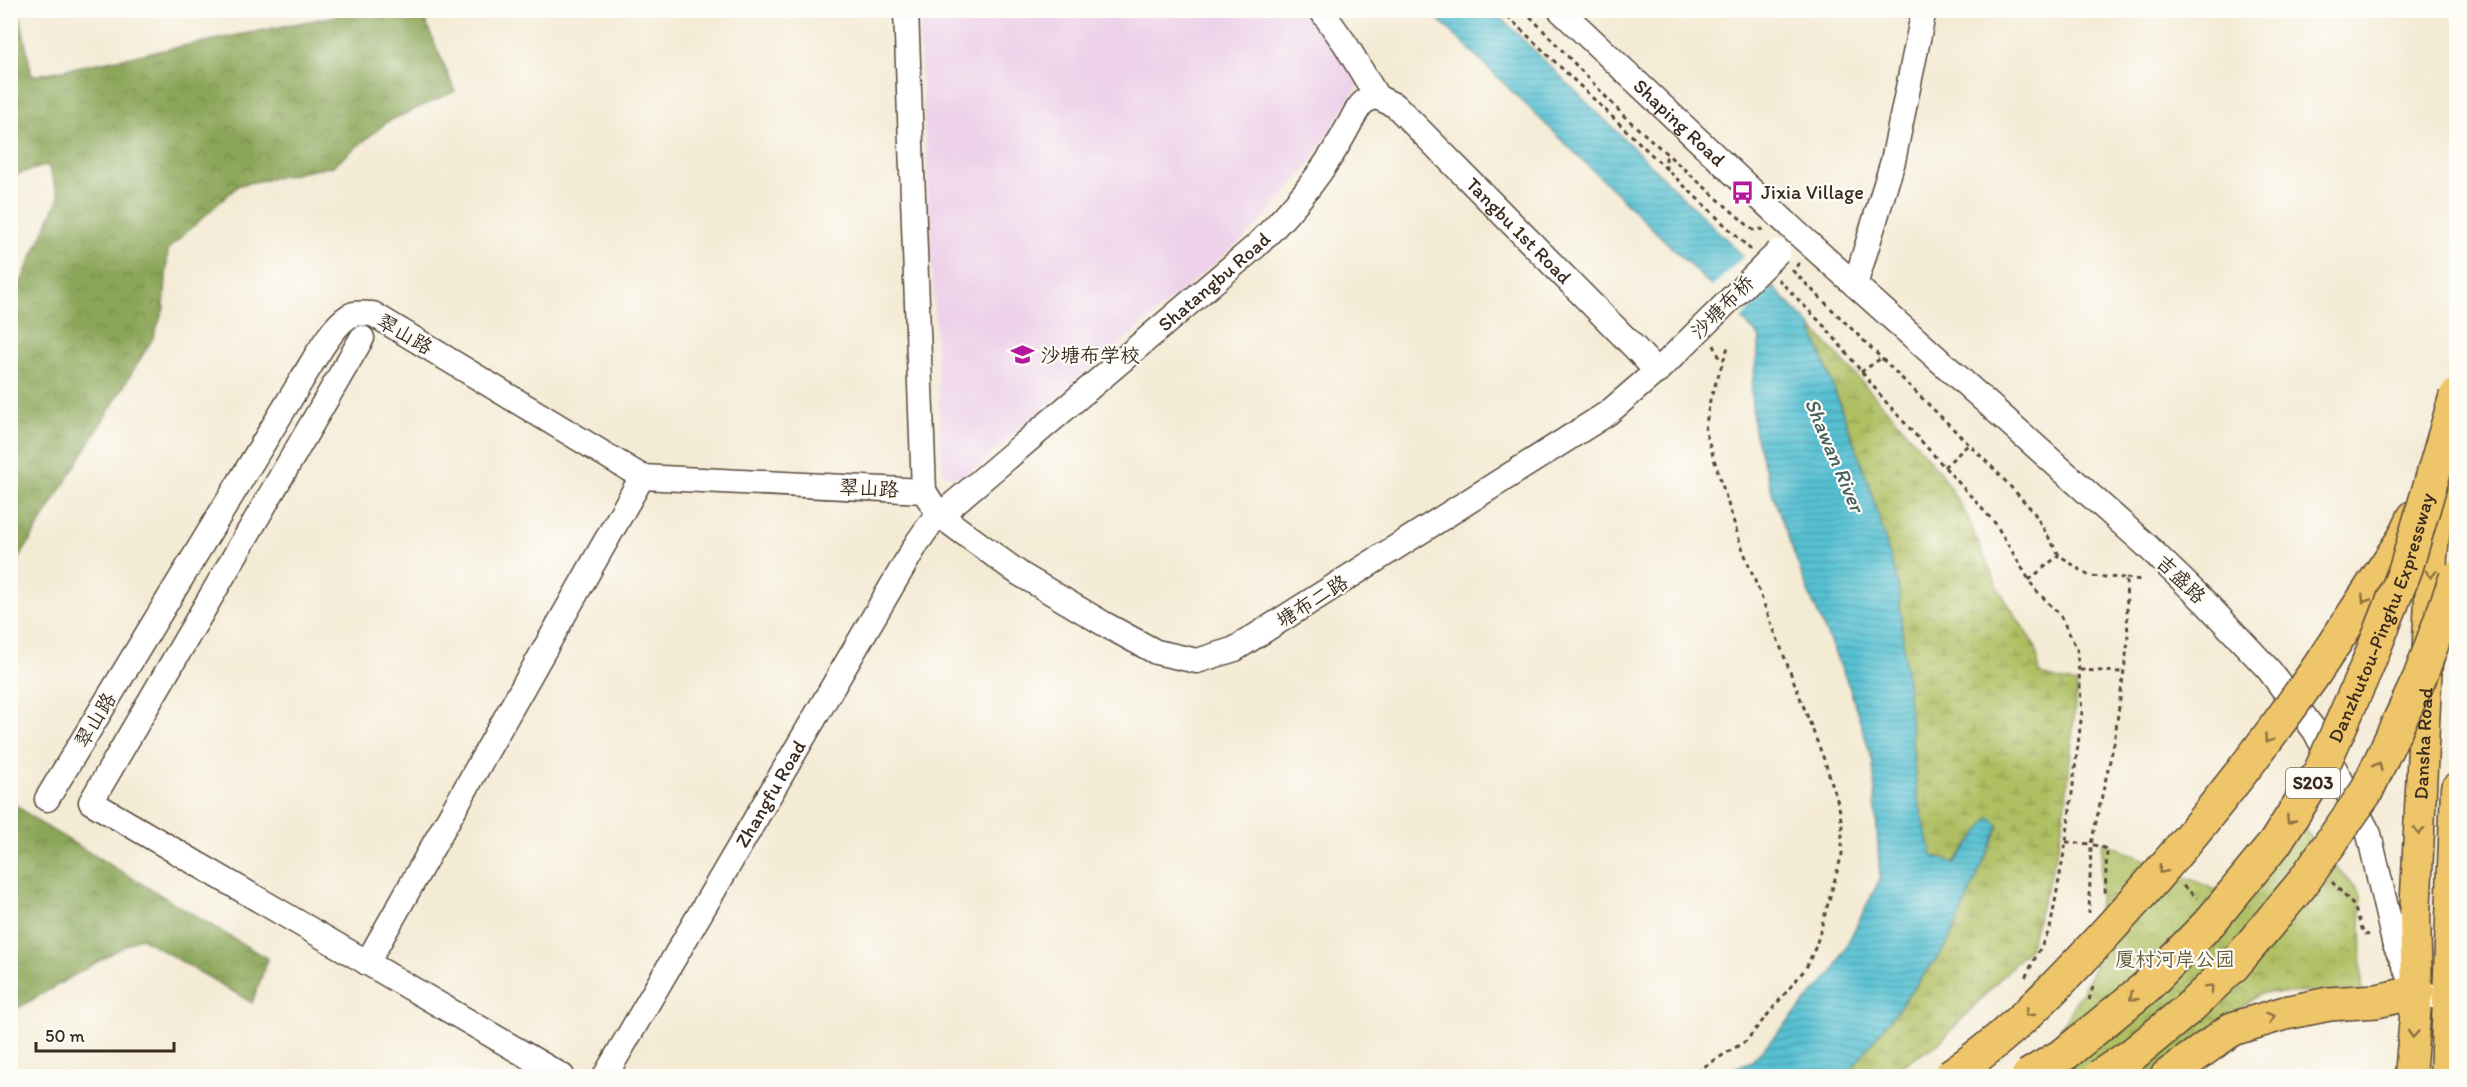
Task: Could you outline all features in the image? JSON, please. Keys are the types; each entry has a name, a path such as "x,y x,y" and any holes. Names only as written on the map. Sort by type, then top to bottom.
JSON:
{"highway":[{"name":"Danzhutou-Pinghu Expressway","path":"2028,1077 2066,1053 2146,987 2210,922 2275,843 2320,772 2367,666 2406,568 2457,396"},
{"path":"1950,1077 1977,1058 2018,1023 2058,984 2133,903 2259,751 2314,674 2404,538 2425,494 2452,424"},
{"name":"S203","path":"2100,1077 2132,1055 2189,1008 2234,964 2301,885 2366,792 2420,677 2457,578"},
{"path":"2167,1077 2232,1029 2285,1013 2329,1004 2377,1001 2416,992"}],"main road":[{"name":"Dansha Road","path":"2410,1077 2416,992 2415,916 2432,556 2438,498 2452,424"},
{"name":"Dansha Road","path":"2445,1077 2452,1001 2457,788"}],"street":[{"path":"906,10 924,491 939,515"},
{"path":"1321,10 1346,45 1377,97"},
{"name":"Shaping Road","path":"1560,10 1779,246"},
{"path":"1854,285 1893,161 1924,10"},
{"name":"Shatangbu Road","path":"939,515 1256,246 1280,222 1321,172 1362,103 1372,97 1377,97"},
{"name":"Tangbu 1st Road","path":"1377,97 1396,106 1637,350 1662,367"},
{"name":"吉盛路","path":"1779,246 1854,285 2146,545 2205,602 2269,670 2315,731 2369,834 2393,937 2416,992"},
{"name":"沙塘布桥","path":"1662,367 1779,246"},
{"name":"翠山路","path":"47,798 308,371 333,332 354,314 373,314 642,477 924,491"},
{"path":"362,338 91,802 562,1077"},
{"name":"塘布二路","path":"939,515 1020,574 1106,625 1156,652 1197,661 1235,649 1296,612 1608,412 1662,367"},
{"path":"367,963 642,477"},
{"name":"Zhangfu Road","path":"605,1077 916,543 930,523 939,515"},
{"path":"2416,992 2452,1001"}],"path":[{"path":"1501,10 1666,170 1801,261 1793,271 1883,357 1996,471 2033,511 2059,555 2090,576 2142,580"},
{"path":"1524,10 1616,107 1668,156 1753,230 1769,228 1779,246"},
{"path":"1666,170 1668,156"},
{"path":"1777,279 1827,329 1861,372 1995,523 2034,588 2060,615 2078,649 2082,712 2066,842 2050,929 2019,989"},
{"path":"1689,1077 1746,1041 1806,968 1816,946 1842,854 1839,806 1825,762 1740,542 1705,430 1710,400 1729,344"},
{"path":"1861,372 1883,357"},
{"path":"1720,358 1722,363"},
{"path":"1944,466 1968,445"},
{"path":"2029,580 2059,555"},
{"path":"2089,924 2091,844 2114,743 2128,641 2126,578"},
{"path":"2080,670 2124,672"},
{"path":"2066,842 2091,844"},
{"path":"2326,875 2354,906 2364,934 2393,937"}],"shaded area":[{"name":"沙塘布学校","path":"918,11 1309,11 1360,83 1306,169 1249,234 963,478 943,475"}],"green space":[{"path":"11,10 19,11 32,76 360,11 421,11 455,91 387,122 333,166 239,185 168,249 164,308 153,338 11,572 11,304 59,197 48,165 11,176"},
{"path":"1811,326 1939,471 1967,516 1998,588 2036,648 2040,675 2077,684 2066,803 2058,848 2029,948 1938,1044 1885,1076 1846,1076 1947,945 1999,826 1990,818 1954,863 1932,855 1917,795 1906,674 1870,487"},
{"path":"11,801 40,823 268,959 252,1003 140,937 11,1012"},
{"name":"厦村河岸公园","path":"2296,820 2361,895 2362,992 2260,993 2160,1076 2026,1076 2054,1039 2094,970 2103,842 2216,890"}],"water":[{"name":"Shawan River","path":"1430,11 1494,11 1811,326 1870,487 1898,584 1917,795 1932,855 1955,863 1990,817 1999,826 1947,945 1846,1076 1714,1076 1752,1061 1833,972 1880,879 1873,762 1849,686 1807,589 1774,498 1754,431 1751,391 1760,338 1702,277"}],"pier":[{"path":"1746,254 1774,284 1740,320 1710,289"}],"place":[{"name":"Jixia Village","path":"1743,192"},
{"name":"沙塘布学校","path":"1022,355"}]}
